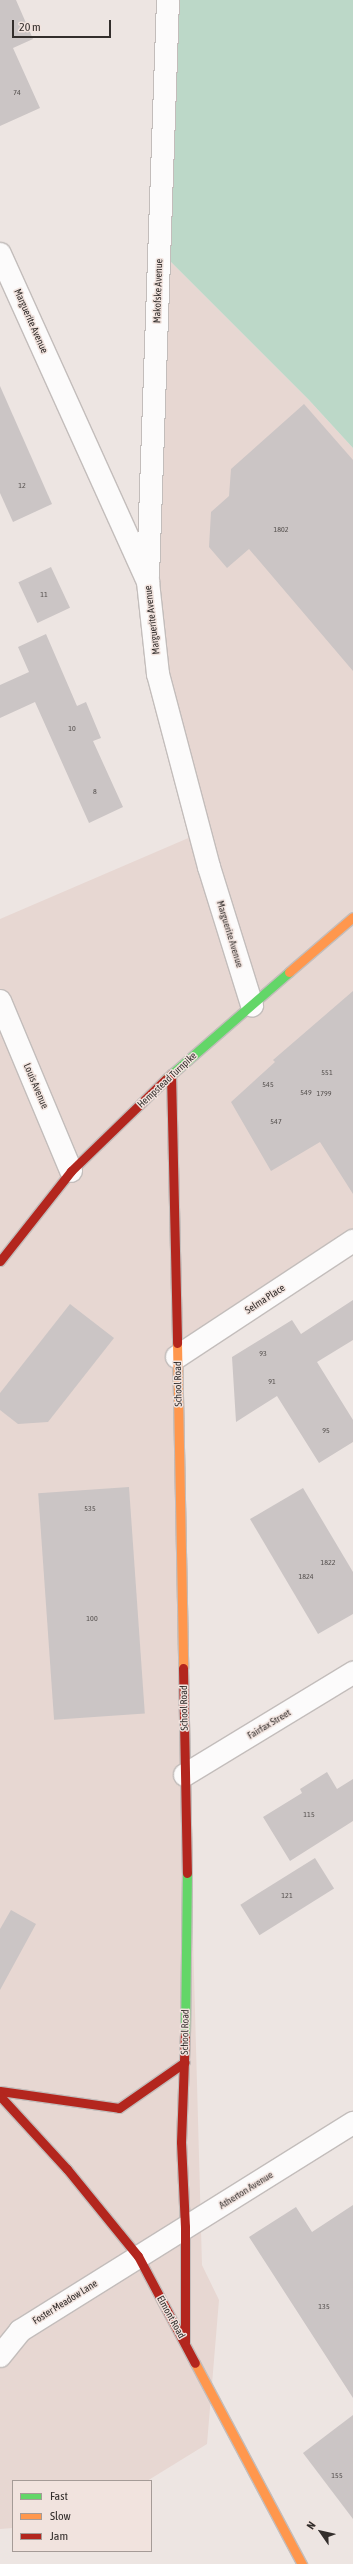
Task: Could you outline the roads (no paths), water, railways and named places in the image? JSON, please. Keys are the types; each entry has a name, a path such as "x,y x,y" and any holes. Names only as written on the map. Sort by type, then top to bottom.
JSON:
{"main road":[{"name":"Hempstead Turnpike","path":"0,1261 71,1170 172,1074 353,917"},
{"name":"School Road","path":"172,1074 185,1775 185,2062 181,2142 185,2228 184,2342"},
{"path":"0,2092 119,2108 185,2062"},
{"name":"Elmont Road","path":"0,2096 67,2169 138,2256 240,2452 302,2564"}],"street":[{"name":"Makofske Avenue","path":"148,582 168,0"},
{"name":"Marguerite Avenue","path":"0,254 148,582 158,674 209,867 252,1005"},
{"name":"Louis Avenue","path":"0,1001 71,1170"},
{"name":"Selma Place","path":"177,1357 353,1241"},
{"name":"Fairfax Street","path":"185,1775 353,1672"},
{"name":"Atherton Avenue","path":"138,2256 353,2123"},
{"name":"Foster Meadow Lane","path":"0,2356 20,2331 138,2256"}]}
